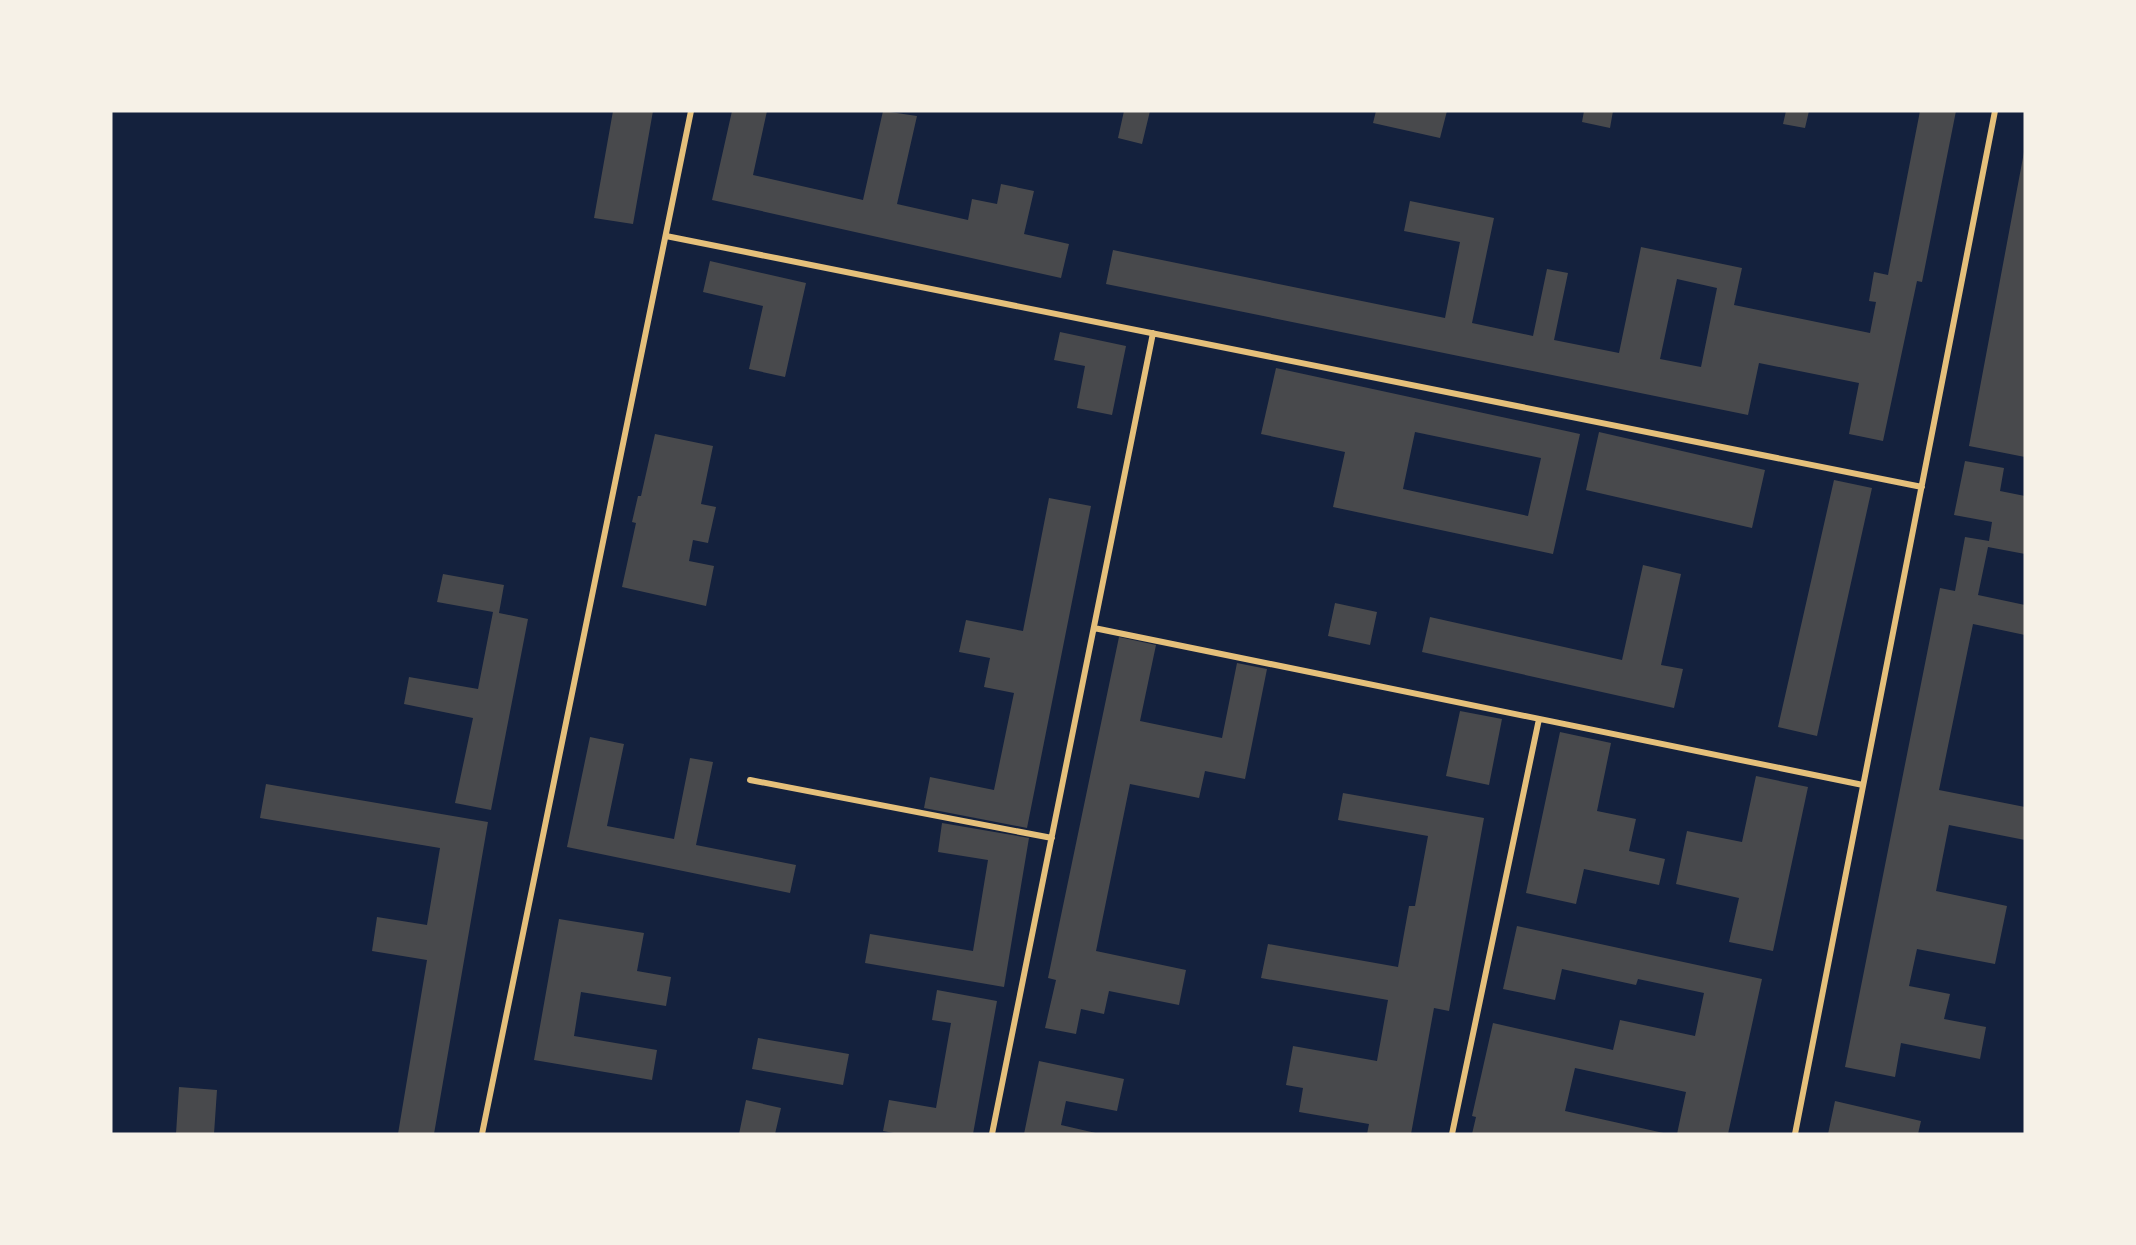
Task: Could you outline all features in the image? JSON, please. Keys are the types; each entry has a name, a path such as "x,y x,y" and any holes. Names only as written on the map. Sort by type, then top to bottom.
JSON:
{"street":[{"path":"482,1134 691,111"},
{"path":"1795,1134 1995,111"},
{"path":"666,236 1922,487"},
{"path":"992,1134 1153,333"},
{"path":"1094,628 1863,785"},
{"path":"1452,1134 1539,719"},
{"path":"750,780 1052,838"}],"building":[{"path":"613,111 653,111 633,224 594,218"},
{"path":"732,111 767,111 753,175 863,200 883,111 917,116 897,204 968,220 972,199 997,204 1001,184 1034,191 1024,234 1069,244 1061,278 712,200"},
{"path":"1124,111 1150,111 1142,144 1118,138"},
{"path":"1376,111 1447,111 1440,138 1373,123"},
{"path":"1584,111 1613,111 1610,128 1582,122"},
{"path":"1786,111 1809,111 1805,128 1783,124"},
{"path":"1920,111 1956,111 1922,282 1917,281 1883,441 1849,434 1859,383 1759,363 1748,415 1106,284 1113,250 1445,318 1460,242 1404,231 1410,201 1494,218 1472,323 1533,336 1547,269 1568,273 1554,340 1619,353 1641,247 1742,268 1734,305 1870,333 1876,302 1869,301 1874,272 1888,275","holes":["1677,279 1717,288 1701,367 1660,359"]},
{"path":"2025,153 2025,457 1969,446"},
{"path":"710,261 806,283 785,377 749,369 763,306 703,292"},
{"path":"1060,332 1126,346 1112,415 1077,408 1085,366 1054,360"},
{"path":"1276,368 1580,434 1553,554 1333,507 1345,452 1261,434","holes":["1415,432 1541,458 1528,516 1403,489"]},
{"path":"1599,432 1765,470 1752,528 1586,490"},
{"path":"655,434 713,446 701,504 716,507 708,543 693,540 689,561 714,566 706,606 622,587 636,523 632,522 638,496 641,496"},
{"path":"1965,461 2004,468 2000,491 2025,496 2025,554 1988,547 1978,595 2025,605 2025,635 1973,624 1939,790 2025,807 2025,840 1949,825 1936,891 2007,906 1995,964 1917,949 1909,986 1950,994 1944,1019 1986,1027 1980,1059 1901,1043 1895,1077 1845,1067 1940,588 1955,591 1965,537 1989,541 1992,522 1954,515"},
{"path":"1834,480 1872,488 1817,736 1778,727"},
{"path":"1049,498 1091,506 1027,828 924,808 930,777 994,790 1014,693 984,687 990,658 959,652 966,620 1023,631"},
{"path":"1643,565 1681,574 1661,665 1683,669 1674,708 1422,652 1430,617 1622,660"},
{"path":"443,574 504,585 499,613 528,619 491,810 455,803 473,718 404,704 409,677 478,689 493,612 437,602"},
{"path":"1335,603 1377,612 1370,645 1328,636"},
{"path":"1119,637 1156,645 1140,721 1222,738 1237,663 1267,669 1245,779 1205,771 1199,798 1130,784 1096,951 1186,970 1179,1005 1109,991 1104,1014 1081,1009 1076,1034 1045,1028 1056,980 1048,978"},
{"path":"1460,711 1502,719 1489,785 1446,776"},
{"path":"1560,732 1611,743 1597,811 1636,819 1629,851 1665,859 1659,885 1584,869 1576,904 1526,893"},
{"path":"590,737 624,744 607,826 674,839 690,758 713,762 696,845 796,865 790,893 567,847"},
{"path":"1756,776 1808,787 1773,951 1729,942 1739,898 1676,884 1687,831 1742,842"},
{"path":"266,784 488,822 434,1134 398,1134 427,960 372,951 377,917 427,925 440,848 260,818"},
{"path":"1343,793 1484,818 1449,1011 1434,1008 1411,1134 1367,1134 1369,1124 1299,1112 1303,1088 1286,1085 1293,1046 1377,1061 1388,1000 1261,978 1268,944 1398,967 1409,906 1415,906 1428,836 1338,820"},
{"path":"942,823 1029,838 1004,987 865,963 870,934 973,951 988,860 938,852"},
{"path":"559,919 644,933 637,971 671,977 666,1006 581,992 574,1036 657,1050 652,1080 534,1060"},
{"path":"1517,926 1762,979 1728,1134 1677,1134 1686,1092 1575,1068 1565,1111 1668,1134 1472,1134 1476,1117 1472,1116 1493,1023 1613,1050 1620,1020 1695,1036 1704,993 1638,979 1636,985 1562,969 1555,1000 1503,989"},
{"path":"937,990 997,1001 973,1134 899,1134 883,1131 889,1100 936,1108 951,1023 932,1020"},
{"path":"758,1038 849,1054 843,1085 752,1069"},
{"path":"1039,1061 1124,1079 1117,1111 1066,1101 1061,1125 1100,1134 1024,1134"},
{"path":"179,1087 217,1090 214,1134 176,1134"},
{"path":"746,1100 781,1108 775,1134 739,1134"},
{"path":"1835,1101 1921,1121 1918,1134 1828,1134"}]}
